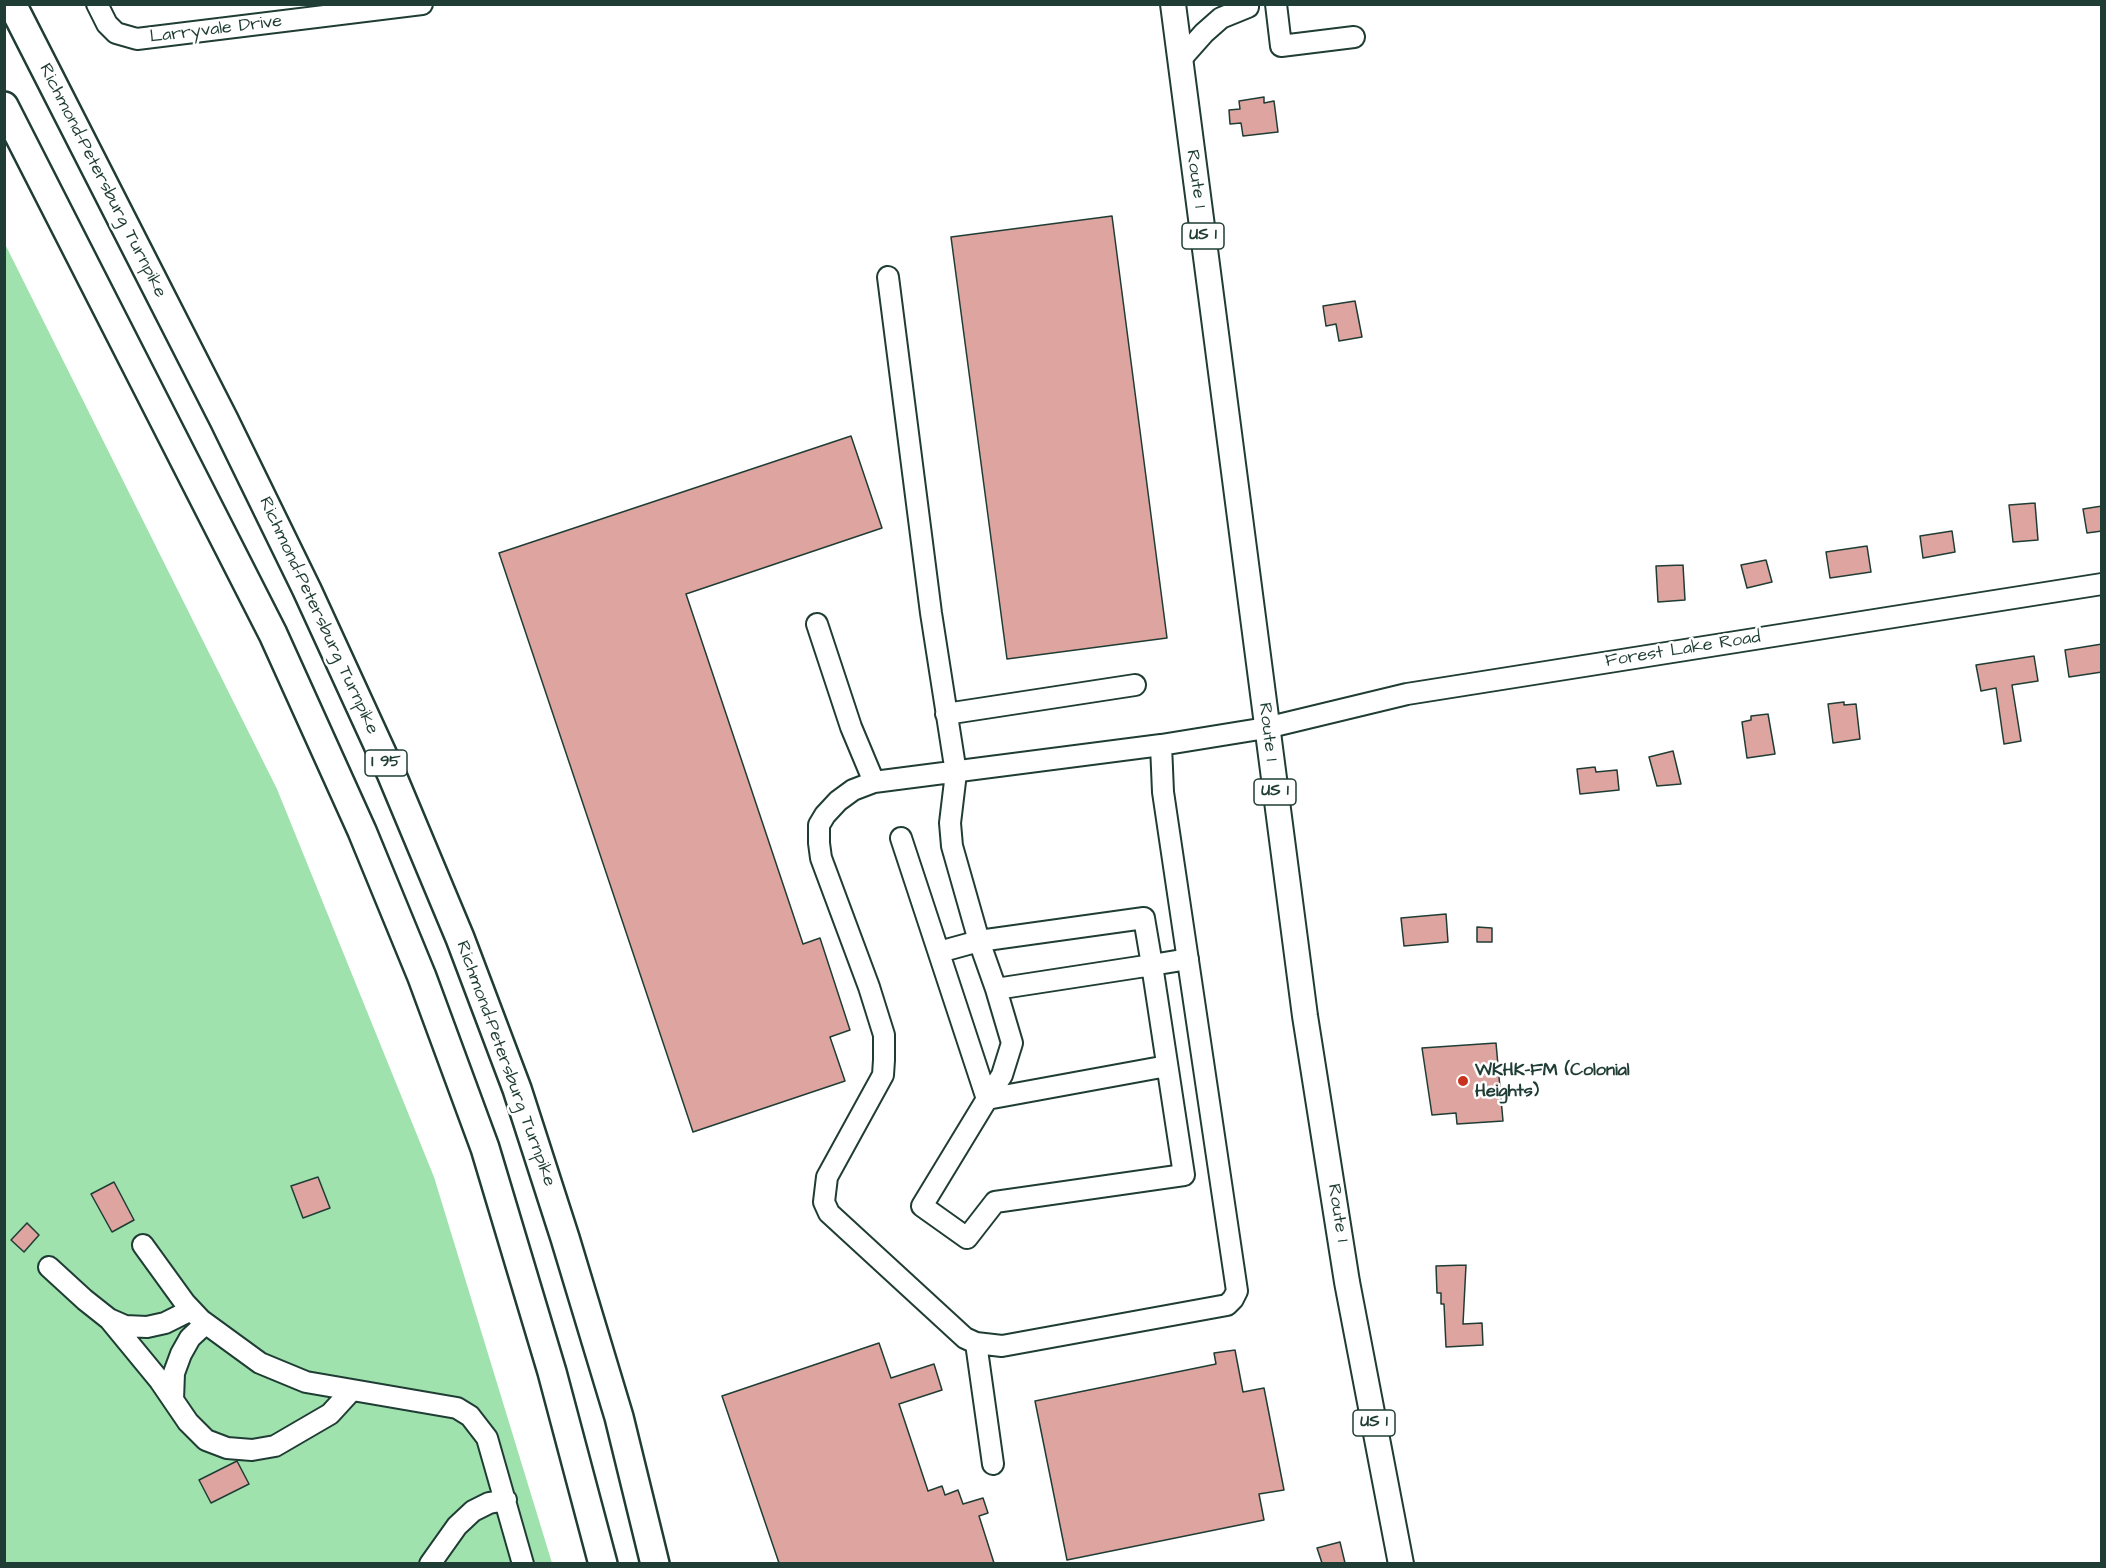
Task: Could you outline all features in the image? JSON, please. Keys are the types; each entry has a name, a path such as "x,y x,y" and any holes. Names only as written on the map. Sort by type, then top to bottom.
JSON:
{"highway":[{"name":"Richmond-Petersburg Turnpike","path":"12,4 225,420 302,579 390,773 460,938 517,1089 566,1238 618,1417 655,1563"},
{"name":"I 95","path":"4,106 273,634 362,831 422,977 485,1148 539,1326 603,1563"}],"main road":[{"name":"Route 1","path":"1173,4 1305,1016 1346,1272 1401,1563"}],"street":[{"name":"Larryvale Drive","path":"97,4 107,24 116,33 137,39 422,4"},
{"path":"1276,4 1281,46 1354,37"},
{"path":"1180,60 1221,18 1249,5"},
{"path":"888,276 946,714 956,772 950,823 952,846 979,941 1012,1042 1002,1075 922,1206 967,1238 995,1202 1184,1175 1144,918 979,941 939,952"},
{"name":"Forest Lake Road","path":"976,1343 965,1338 830,1213 824,1202 827,1177 883,1075 884,1035 869,987 821,858 819,825 838,801 853,790 874,782 1161,745 1266,728 1407,694 2102,584"},
{"path":"817,624 851,727 874,782"},
{"path":"946,714 1135,685"},
{"path":"993,1464 976,1343 1002,1346 1227,1305 1233,1299 1236,1285 1163,792 1161,745"},
{"path":"901,837 987,1099"},
{"path":"996,990 1188,959"},
{"path":"987,1099 1167,1066"},
{"path":"143,1245 191,1310 206,1324 260,1363 288,1376 352,1390 457,1408 470,1416 487,1438 523,1563"},
{"path":"49,1267 109,1319 188,1422 206,1440 227,1448 252,1450 275,1446 330,1414 352,1390"},
{"path":"109,1319 125,1326 147,1327 165,1323 191,1310"},
{"path":"173,1400 174,1373 181,1354 190,1338 206,1324"},
{"path":"430,1563 458,1526 473,1512 489,1503 506,1500"}],"green space":[{"path":"4,242 277,789 434,1177 552,1563 5,1563"}],"building":[{"path":"1264,97 1264,103 1274,101 1278,132 1243,136 1241,123 1230,124 1229,110 1240,109 1239,101"},
{"path":"1112,216 1167,638 1007,659 951,237"},
{"path":"1355,301 1362,337 1339,341 1336,324 1326,326 1323,306"},
{"path":"851,436 882,528 686,594 803,944 820,938 850,1030 830,1037 845,1081 693,1132 499,553"},
{"path":"2035,503 2038,540 2013,542 2009,505"},
{"path":"2102,506 2102,531 2087,533 2083,509"},
{"path":"1952,531 1955,552 1923,558 1920,536"},
{"path":"1867,546 1871,572 1830,578 1826,552"},
{"path":"1766,560 1772,582 1747,588 1741,565"},
{"path":"1683,565 1685,600 1658,602 1656,566"},
{"path":"2102,644 2102,672 2069,677 2065,650"},
{"path":"2034,656 2038,681 2012,685 2021,741 2004,744 1996,688 1981,691 1976,665"},
{"path":"1844,702 1844,705 1856,704 1860,739 1833,743 1828,704"},
{"path":"1768,714 1775,754 1747,758 1742,722 1751,720 1751,716"},
{"path":"1673,751 1681,784 1657,786 1649,757"},
{"path":"1595,767 1596,772 1617,770 1619,790 1580,794 1577,769"},
{"path":"1446,914 1448,942 1404,946 1401,918"},
{"path":"1477,927 1492,928 1492,942 1477,942"},
{"name":"WKHK-FM (Colonial Heights)","path":"1496,1043 1503,1121 1457,1124 1456,1113 1432,1115 1422,1048"},
{"path":"318,1177 330,1208 303,1218 291,1186"},
{"path":"114,1182 134,1220 112,1232 91,1194"},
{"path":"27,1223 39,1235 24,1252 11,1240"},
{"path":"1466,1265 1463,1324 1482,1323 1483,1345 1446,1347 1444,1304 1441,1304 1441,1293 1437,1293 1436,1266"},
{"path":"879,1343 891,1378 934,1364 942,1390 899,1404 928,1491 942,1486 945,1495 958,1490 963,1504 983,1498 988,1513 979,1516 994,1563 779,1563 722,1396"},
{"path":"1235,1350 1243,1392 1264,1388 1284,1490 1259,1494 1264,1520 1067,1560 1035,1401 1216,1364 1214,1353"},
{"path":"237,1461 249,1484 211,1503 199,1480"},
{"path":"1340,1542 1345,1563 1322,1563 1317,1548"}],"place":[{"name":"WKHK-FM (Colonial Heights)","path":"1463,1081"}]}
